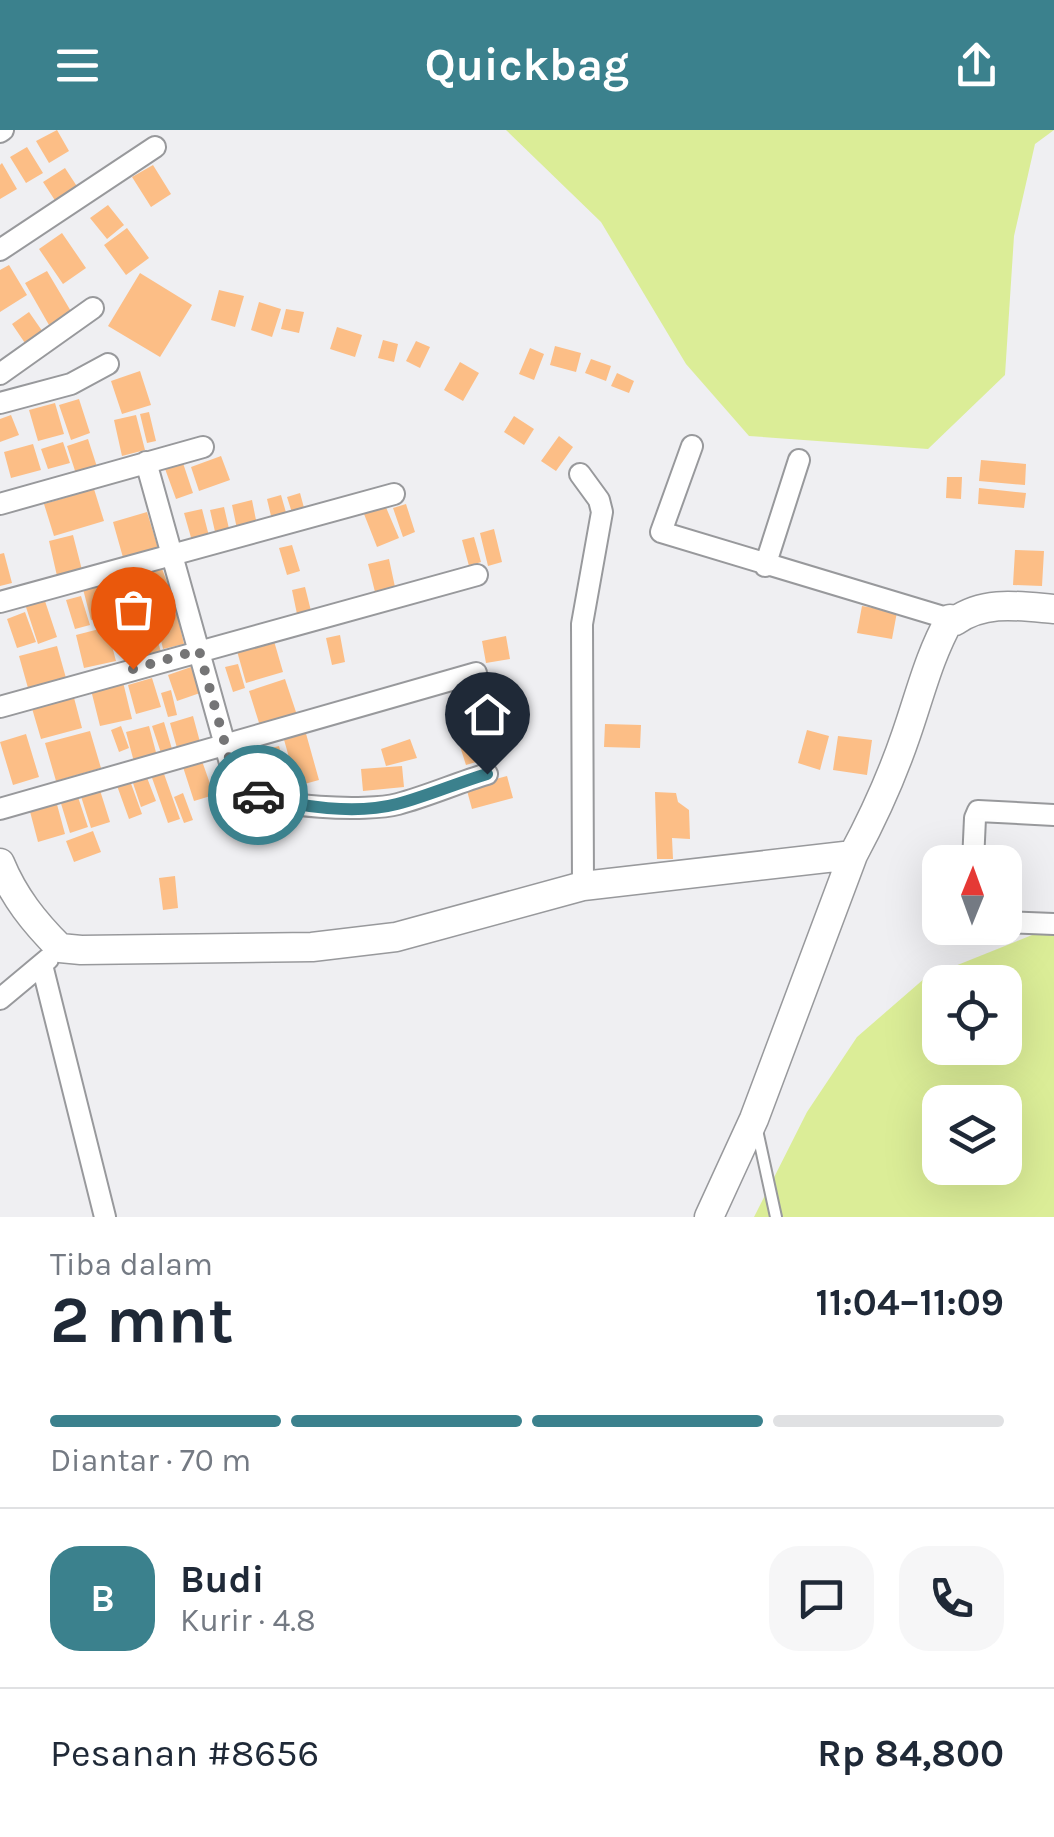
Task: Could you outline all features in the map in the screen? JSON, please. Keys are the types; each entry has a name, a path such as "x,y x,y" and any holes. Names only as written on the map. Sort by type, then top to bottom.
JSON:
{"street":[{"path":"0,250 155,147"},
{"path":"0,374 93,308"},
{"path":"0,403 71,384 108,364"},
{"path":"692,446 661,532 955,621 969,611 991,606 1054,609"},
{"path":"0,504 203,448"},
{"path":"765,566 799,460"},
{"path":"146,462 234,776 250,793 324,806 365,808 396,804 487,774"},
{"path":"580,474 599,500 602,512 582,624 583,886"},
{"path":"0,602 394,494"},
{"path":"0,707 477,574"},
{"path":"709,1217 754,1119 853,855 875,815 907,733 931,655 950,619"},
{"path":"0,809 476,673"},
{"path":"973,845 978,811 1054,816"},
{"path":"0,999 51,956 362,941 446,925 583,886 853,855"},
{"path":"0,863 51,956 105,1217"},
{"path":"1022,923 1054,924"}],"lane":[{"path":"754,1119 776,1217"}],"green space":[{"path":"506,130 1054,130 1035,144 1014,236 1005,375 928,449 749,436 686,364 601,222"},
{"path":"1042,931 1054,933 1054,1217 754,1217 807,1112 857,1037 922,981 922,1065 1022,1065 1022,965 957,965 1007,945 1022,945 1022,939"}],"building":[{"path":"57,130 69,151 49,163 36,141"},
{"path":"27,147 43,173 26,183 10,157"},
{"path":"0,165 17,189 0,199"},
{"path":"153,165 171,194 151,207 132,177"},
{"path":"65,168 80,191 58,205 43,182"},
{"path":"108,205 124,225 107,239 90,218"},
{"path":"127,228 149,258 126,275 104,245"},
{"path":"62,233 86,268 63,284 39,249"},
{"path":"9,265 27,295 0,312 0,270"},
{"path":"47,271 72,313 49,325 25,283"},
{"path":"140,273 192,305 160,357 108,326"},
{"path":"219,290 244,296 235,327 211,320"},
{"path":"259,302 281,309 272,337 251,330"},
{"path":"286,309 304,312 299,333 281,329"},
{"path":"29,312 45,335 27,346 12,324"},
{"path":"337,327 362,335 355,357 330,349"},
{"path":"383,340 398,344 394,362 378,358"},
{"path":"416,341 430,347 420,368 406,361"},
{"path":"555,346 581,353 576,372 550,365"},
{"path":"530,348 544,354 534,380 519,374"},
{"path":"591,359 611,366 606,381 585,373"},
{"path":"460,362 479,373 463,401 444,390"},
{"path":"140,371 151,405 122,414 111,381"},
{"path":"617,373 634,381 629,393 611,386"},
{"path":"79,399 90,433 71,440 59,405"},
{"path":"55,403 64,434 38,441 29,410"},
{"path":"149,412 156,441 147,443 140,414"},
{"path":"11,415 19,435 0,442 0,419"},
{"path":"136,415 145,450 122,456 114,420"},
{"path":"514,416 534,429 524,445 504,432"},
{"path":"559,436 573,447 556,471 541,461"},
{"path":"88,439 98,470 77,477 67,446"},
{"path":"63,442 70,463 48,469 41,449"},
{"path":"33,444 41,470 11,478 4,452"},
{"path":"221,456 230,480 199,491 191,467"},
{"path":"182,460 193,493 176,499 164,466"},
{"path":"981,460 1026,464 1025,485 979,481"},
{"path":"947,477 962,477 961,499 946,498"},
{"path":"979,488 1026,493 1024,508 978,504"},
{"path":"94,489 104,521 54,536 44,504"},
{"path":"300,493 306,515 294,519 287,497"},
{"path":"281,495 287,516 272,520 267,499"},
{"path":"252,500 257,525 237,529 232,505"},
{"path":"406,504 415,532 403,537 393,508"},
{"path":"385,505 399,538 377,547 364,514"},
{"path":"224,507 230,533 216,536 210,510"},
{"path":"202,509 209,536 192,541 184,513"},
{"path":"147,512 159,551 124,561 113,522"},
{"path":"494,529 502,562 488,566 480,533"},
{"path":"73,535 82,570 57,576 49,541"},
{"path":"474,537 481,562 469,566 462,540"},
{"path":"292,545 300,571 287,575 279,548"},
{"path":"1015,550 1044,551 1042,586 1013,585"},
{"path":"4,553 12,583 0,586 0,554"},
{"path":"389,559 395,587 375,592 368,564"},
{"path":"161,566 173,598 136,611 125,578"},
{"path":"108,582 116,614 91,620 83,589"},
{"path":"305,587 311,611 297,614 292,590"},
{"path":"81,596 90,625 75,629 66,600"},
{"path":"44,598 57,637 38,644 25,604"},
{"path":"862,606 897,612 892,639 857,633"},
{"path":"149,611 161,652 147,656 135,615"},
{"path":"25,612 36,642 17,648 7,619"},
{"path":"177,614 184,644 163,649 156,620"},
{"path":"107,627 116,661 84,668 76,635"},
{"path":"340,635 345,662 332,665 326,638"},
{"path":"506,636 510,659 486,663 482,641"},
{"path":"274,641 283,672 246,683 237,651"},
{"path":"57,646 66,678 28,688 19,656"},
{"path":"238,664 245,688 233,692 225,667"},
{"path":"191,667 200,693 177,701 168,675"},
{"path":"152,678 161,707 136,714 128,685"},
{"path":"285,679 297,715 260,726 249,691"},
{"path":"123,682 132,719 100,726 91,690"},
{"path":"171,690 177,715 168,717 161,693"},
{"path":"73,694 82,728 41,739 31,705"},
{"path":"193,716 200,742 177,748 170,723"},
{"path":"164,722 172,749 161,753 152,726"},
{"path":"605,724 641,725 640,748 604,747"},
{"path":"121,726 129,748 119,752 111,730"},
{"path":"149,726 157,756 134,762 126,732"},
{"path":"492,727 500,755 466,765 457,737"},
{"path":"305,730 319,780 297,786 283,736"},
{"path":"807,730 829,736 820,770 798,763"},
{"path":"90,731 101,768 56,781 45,743"},
{"path":"26,734 39,777 13,785 0,742"},
{"path":"838,736 872,740 867,775 833,770"},
{"path":"410,739 417,758 386,766 381,749"},
{"path":"279,746 288,776 273,781 264,750"},
{"path":"260,748 270,773 259,777 250,752"},
{"path":"202,761 214,795 194,801 183,767"},
{"path":"402,766 404,787 363,791 361,769"},
{"path":"163,771 180,819 168,823 151,775"},
{"path":"146,775 156,801 141,807 132,780"},
{"path":"507,776 513,798 472,809 466,787"},
{"path":"129,778 142,814 129,819 116,783"},
{"path":"98,784 110,822 91,828 79,790"},
{"path":"76,791 88,827 70,833 59,797"},
{"path":"655,792 676,793 678,802 689,810 690,839 672,838 673,859 657,859"},
{"path":"183,793 193,820 184,823 174,797"},
{"path":"55,797 65,834 38,842 28,804"},
{"path":"278,803 280,816 256,818 254,805"},
{"path":"93,831 101,852 74,862 66,841"},
{"path":"175,876 178,908 163,910 159,878"}],"way so far":[{"path":"133,669 199,650 234,776 242,787 258,795"}],"route":[{"path":"258,795 365,808 396,804 487,774"}]}
